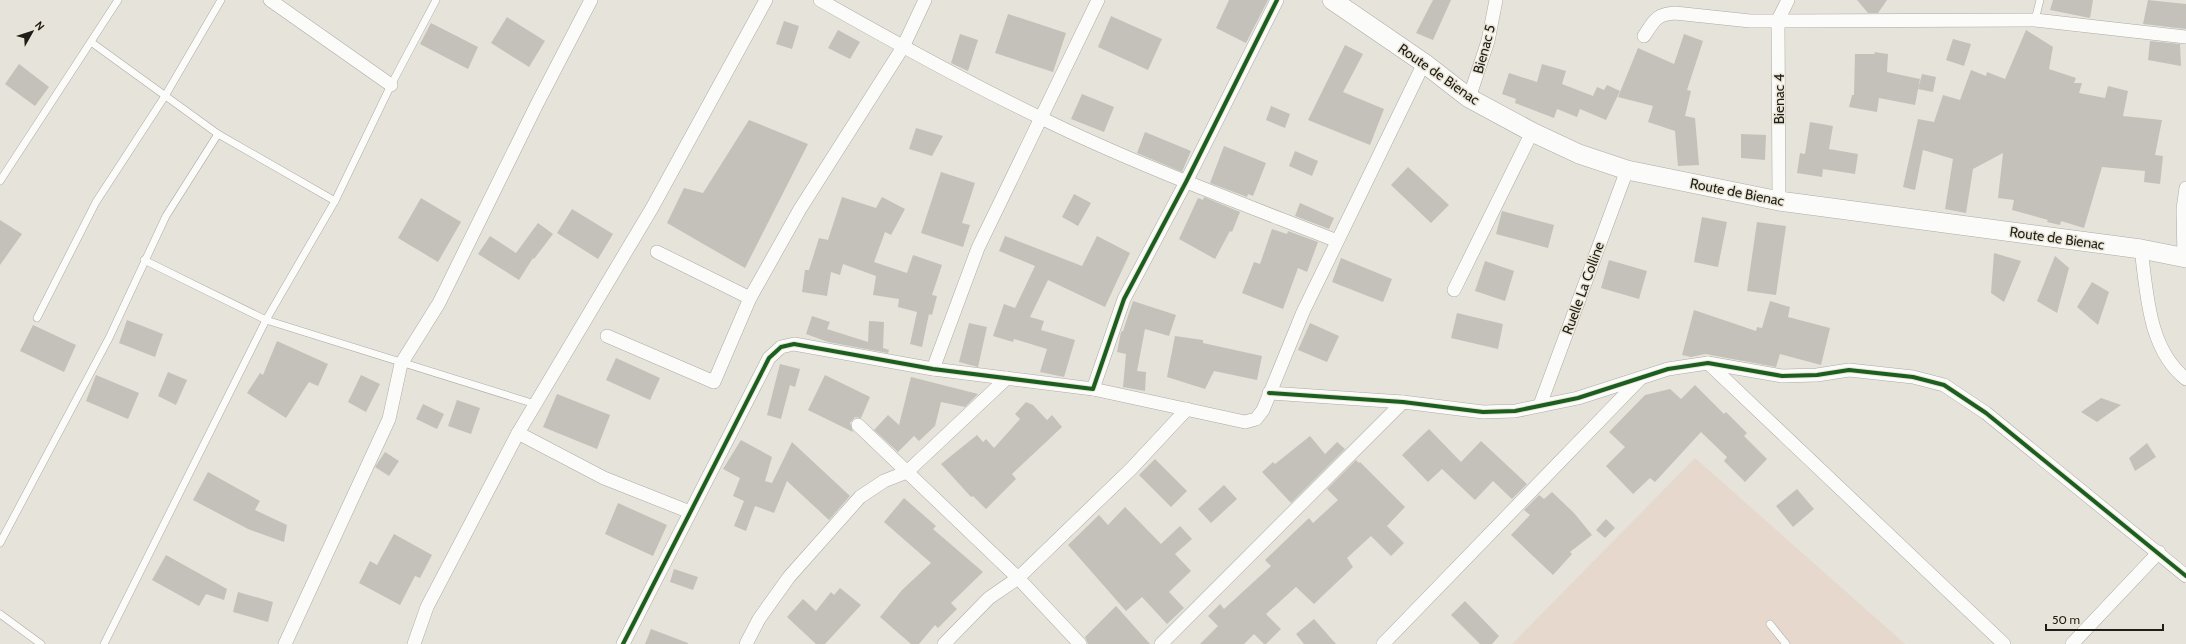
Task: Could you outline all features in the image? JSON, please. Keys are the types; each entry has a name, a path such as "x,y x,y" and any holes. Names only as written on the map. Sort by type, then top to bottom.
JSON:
{"main road":[{"name":"Route de Bienac","path":"1332,0 1424,63 1469,98 1532,132 1579,154 1627,170 1779,201 2141,249 2185,258"}],"street":[{"path":"270,0 391,85"},
{"path":"285,644 389,420 401,364 439,303 536,106 591,0"},
{"path":"414,644 427,607 518,433 652,208 766,0"},
{"path":"820,0 903,47 1042,118 1186,182 1337,240"},
{"path":"607,336 714,382 750,298 800,209 903,47 925,0"},
{"path":"933,369 978,248 1098,0"},
{"path":"1093,389 1124,299 1186,182 1277,0"},
{"name":"Bienac 5","path":"1469,98 1488,41 1496,0"},
{"name":"Bienac 4","path":"1779,201 1778,20 1788,0"},
{"path":"1644,36 1655,19 1663,14 1675,13 1750,21 2034,20 2186,37"},
{"path":"623,644 769,358 781,347 794,344 933,369 1093,389 1245,422 1256,419 1263,410 1303,312 1424,63"},
{"path":"1454,290 1532,132"},
{"name":"Ruelle La Colline","path":"1540,405 1627,170"},
{"path":"2185,258 2183,209 2186,188"},
{"path":"2141,249 2148,299 2154,328 2163,352 2186,379"},
{"path":"657,252 750,298"},
{"path":"1269,393 1403,402 1483,412 1515,411 1578,398 1668,369 1708,363 1782,376 1817,375 1849,370 1913,377 1944,385 1986,413 2159,552 2186,576"},
{"path":"1708,363 2004,644"},
{"path":"1383,644 1641,377"},
{"path":"746,644 759,619 789,577 860,497 884,481 907,472 1007,378"},
{"path":"1160,644 1403,402"},
{"path":"944,644 989,598 1018,578 1130,469 1188,409"},
{"path":"858,425 1018,578 1080,644"},
{"path":"518,433 604,478 690,512"},
{"path":"2072,644 2159,552"}],"lane":[{"path":"0,181 118,0"},
{"path":"37,318 96,202 165,96 221,0"},
{"path":"104,644 266,320 335,201 391,85 436,0"},
{"path":"2034,20 2040,0"},
{"path":"91,42 218,134 335,201"},
{"path":"0,543 109,338 144,260 166,216 218,134"},
{"path":"144,260 266,320 401,364 535,404"},
{"path":"0,614 40,644"},
{"path":"1770,624 1786,644"}],"shaded area":[{"path":"1695,458 1905,644 1512,644"}],"building":[{"path":"1229,0 1268,0 1246,43 1216,28"},
{"path":"1433,0 1451,0 1433,40 1416,33"},
{"path":"1857,0 1887,0 1878,13 1868,13"},
{"path":"2053,0 2093,0 2090,18 2050,10"},
{"path":"2148,0 2186,4 2186,29 2143,24"},
{"path":"1008,14 1066,33 1053,72 995,53"},
{"path":"1111,16 1162,39 1148,70 1098,47"},
{"path":"507,17 545,41 529,67 491,43"},
{"path":"784,21 799,26 792,49 776,44"},
{"path":"431,23 478,47 468,69 420,44"},
{"path":"838,30 860,42 850,59 828,48"},
{"path":"2026,30 2053,47 2049,69 2076,78 2074,83 2082,83 2079,93 2105,98 2108,86 2128,91 2123,116 2162,120 2155,155 2163,156 2160,184 2144,182 2145,171 2102,167 2084,228 2061,221 2060,225 2047,222 2048,220 2012,210 2014,200 1998,198 2003,153 1973,169 1966,213 1945,209 1953,159 1923,150 1915,190 1903,187 1918,119 1934,122 1943,95 1960,100 1971,70 1986,76 1987,72 2005,79"},
{"path":"960,34 978,40 968,71 951,63"},
{"path":"1684,34 1703,41 1687,90 1691,91 1685,116 1695,118 1699,165 1678,166 1675,131 1648,122 1653,106 1618,97 1638,48 1674,64"},
{"path":"1953,39 1971,44 1964,66 1946,60"},
{"path":"2150,41 2180,44 2181,66 2148,60"},
{"path":"1345,45 1363,54 1343,92 1384,109 1370,145 1308,120"},
{"path":"1874,52 1888,54 1887,72 1920,79 1915,105 1879,98 1877,112 1849,107 1852,95 1854,95 1855,54 1875,54"},
{"path":"19,64 49,87 35,106 5,84"},
{"path":"1542,64 1566,71 1562,84 1593,96 1597,87 1604,90 1607,85 1620,91 1606,120 1580,109 1577,117 1557,109 1554,118 1515,103 1516,99 1502,94 1509,73 1537,82"},
{"path":"1922,74 1936,77 1933,92 1918,89"},
{"path":"1082,94 1114,107 1104,132 1071,119"},
{"path":"1271,106 1290,114 1285,128 1266,120"},
{"path":"749,120 808,144 745,268 667,223 684,188 703,193"},
{"path":"1810,122 1833,126 1829,149 1858,154 1855,174 1823,169 1822,177 1797,173 1800,153 1805,154"},
{"path":"916,128 943,136 932,156 909,149"},
{"path":"1145,132 1191,151 1182,172 1137,153"},
{"path":"1741,134 1766,135 1765,160 1741,158"},
{"path":"1224,146 1266,163 1253,196 1248,194 1247,197 1210,183"},
{"path":"1295,151 1318,161 1312,176 1289,166"},
{"path":"1408,167 1449,205 1431,223 1391,185"},
{"path":"941,172 975,183 962,223 970,225 963,247 921,233"},
{"path":"1074,194 1091,203 1078,226 1062,217"},
{"path":"842,197 876,208 882,197 905,209 891,235 885,232 874,262 907,273 913,255 942,265 932,295 937,296 932,315 929,314 922,347 910,344 917,312 898,307 899,299 873,295 876,276 843,264 840,275 831,272 827,296 802,292 805,270 809,270 819,238 828,240"},
{"path":"1204,197 1240,212 1232,232 1230,231 1215,259 1179,239 1198,198 1203,200"},
{"path":"421,198 461,222 438,262 398,238"},
{"path":"1300,203 1334,218 1329,229 1295,216"},
{"path":"572,209 613,234 598,259 557,233"},
{"path":"1502,211 1554,225 1548,248 1496,234"},
{"path":"1702,217 1727,222 1718,267 1694,262"},
{"path":"0,220 22,234 0,265"},
{"path":"1757,222 1786,226 1776,295 1747,291"},
{"path":"538,223 553,234 534,259 533,258 519,280 478,254 490,236 516,253"},
{"path":"1272,229 1287,234 1288,231 1318,242 1307,272 1298,268 1283,309 1242,293 1254,262 1260,264"},
{"path":"1005,236 1082,266 1097,236 1130,253 1105,307 1048,280 1030,317 1044,321 1041,330 1075,340 1064,377 1040,372 1047,349 1014,339 1013,342 993,336 1004,304 1015,308 1035,266 999,251"},
{"path":"1994,253 2021,261 2004,302 1991,293"},
{"path":"2055,256 2069,268 2057,313 2037,301"},
{"path":"1341,258 1392,279 1383,302 1332,282"},
{"path":"1609,260 1647,271 1639,299 1601,288"},
{"path":"1485,261 1514,271 1505,301 1475,291"},
{"path":"2092,282 2109,292 2098,325 2077,307"},
{"path":"1133,301 1176,315 1169,336 1145,329 1137,371 1146,372 1145,391 1123,387 1126,354 1117,352 1121,332 1123,331"},
{"path":"1770,301 1790,307 1788,317 1830,328 1821,365 1780,354 1776,367 1705,354 1691,357 1682,355 1694,310 1756,331 1757,327 1762,328"},
{"path":"1457,313 1503,324 1498,349 1451,338"},
{"path":"812,316 830,322 827,329 868,342 869,321 884,322 883,348 889,350 888,353 828,342 806,334"},
{"path":"127,320 163,334 155,357 119,343"},
{"path":"969,323 987,327 978,367 959,362"},
{"path":"1310,323 1339,336 1327,362 1298,350"},
{"path":"33,325 76,345 64,372 20,351"},
{"path":"1175,336 1203,340 1203,343 1262,356 1257,380 1214,371 1205,389 1167,377"},
{"path":"277,341 328,364 318,386 309,382 286,418 247,393 260,373 263,375"},
{"path":"616,358 660,378 650,400 606,380"},
{"path":"780,364 800,369 795,387 790,385 781,419 767,415"},
{"path":"168,372 187,380 176,405 158,396"},
{"path":"96,375 139,393 128,419 86,401"},
{"path":"361,375 380,384 366,412 348,402"},
{"path":"825,375 870,397 861,418 855,417 850,423 853,432 808,410"},
{"path":"911,377 978,394 965,407 941,402 935,426 919,441 914,436 898,452 874,430 888,415 899,425"},
{"path":"1695,385 1724,414 1726,412 1747,433 1744,436 1767,459 1745,482 1724,461 1727,457 1701,432 1655,482 1650,478 1633,494 1606,466 1625,447 1609,432 1645,395 1670,389 1681,399"},
{"path":"557,394 610,415 597,449 543,427"},
{"path":"2101,398 2121,405 2097,422 2081,412"},
{"path":"457,400 480,408 471,434 448,426"},
{"path":"1026,402 1033,405 1047,420 1052,415 1062,427 1012,474 1016,479 986,509 973,496 971,497 941,464 977,435 983,442 986,439 994,448 1020,419 1015,414"},
{"path":"423,404 444,414 437,429 416,419"},
{"path":"1429,429 1461,462 1481,441 1527,484 1512,499 1493,481 1475,500 1442,469 1428,482 1402,455"},
{"path":"1310,436 1325,454 1337,442 1345,449 1291,503 1262,472 1273,462 1275,464"},
{"path":"741,440 772,457 765,481 772,483 792,442 850,496 829,520 787,481 774,513 755,506 746,531 734,526 744,501 733,496 740,478 723,469"},
{"path":"2147,443 2156,457 2135,471 2129,458"},
{"path":"385,452 399,461 389,476 375,467"},
{"path":"1155,459 1187,491 1171,507 1139,475"},
{"path":"1356,460 1359,463 1360,462 1405,507 1387,526 1404,543 1391,556 1371,536 1347,558 1353,567 1314,604 1296,587 1266,614 1281,629 1266,644 1264,644 1254,634 1244,644 1200,644 1218,626 1208,616 1220,604 1224,609 1271,566 1265,560 1309,518 1313,523 1338,500 1327,489"},
{"path":"208,472 260,501 255,510 287,525 284,542 248,529 193,500"},
{"path":"1224,485 1237,499 1211,523 1198,509"},
{"path":"1797,489 1814,509 1793,527 1776,506"},
{"path":"1552,492 1574,513 1592,535 1570,552 1572,554 1553,575 1511,535 1530,515 1524,510 1539,495 1544,499"},
{"path":"904,498 936,526 933,529 983,572 951,603 957,609 938,628 935,625 919,644 911,644 880,617 902,590 931,563 884,522"},
{"path":"618,503 667,525 653,556 605,534"},
{"path":"1125,507 1161,544 1180,526 1192,539 1175,554 1191,571 1169,592 1184,608 1167,624 1142,597 1126,611 1068,545 1099,515 1108,525"},
{"path":"1606,519 1615,528 1605,538 1596,530"},
{"path":"394,534 432,555 420,578 415,576 400,605 359,583 370,561 377,565"},
{"path":"166,555 227,589 224,600 206,594 199,606 152,580"},
{"path":"674,569 698,577 693,590 670,582"},
{"path":"840,588 861,605 825,644 816,644 787,617 803,599 816,611 831,592 834,595"},
{"path":"238,592 273,602 268,622 233,612"},
{"path":"1465,601 1499,636 1492,644 1480,644 1451,615"},
{"path":"1116,606 1150,644 1088,644 1085,637"},
{"path":"1314,619 1336,644 1304,644 1296,634"},
{"path":"651,629 688,643 688,644 645,644"}],"cycle path":[{"path":"623,644 769,358 781,347 794,344 933,369 1093,389 1124,299 1186,182 1277,0"},
{"path":"1269,393 1403,402 1483,412 1515,411 1578,398 1668,369 1708,363 1782,376 1817,375 1849,370 1913,377 1944,385 1986,413 2186,576"}]}
